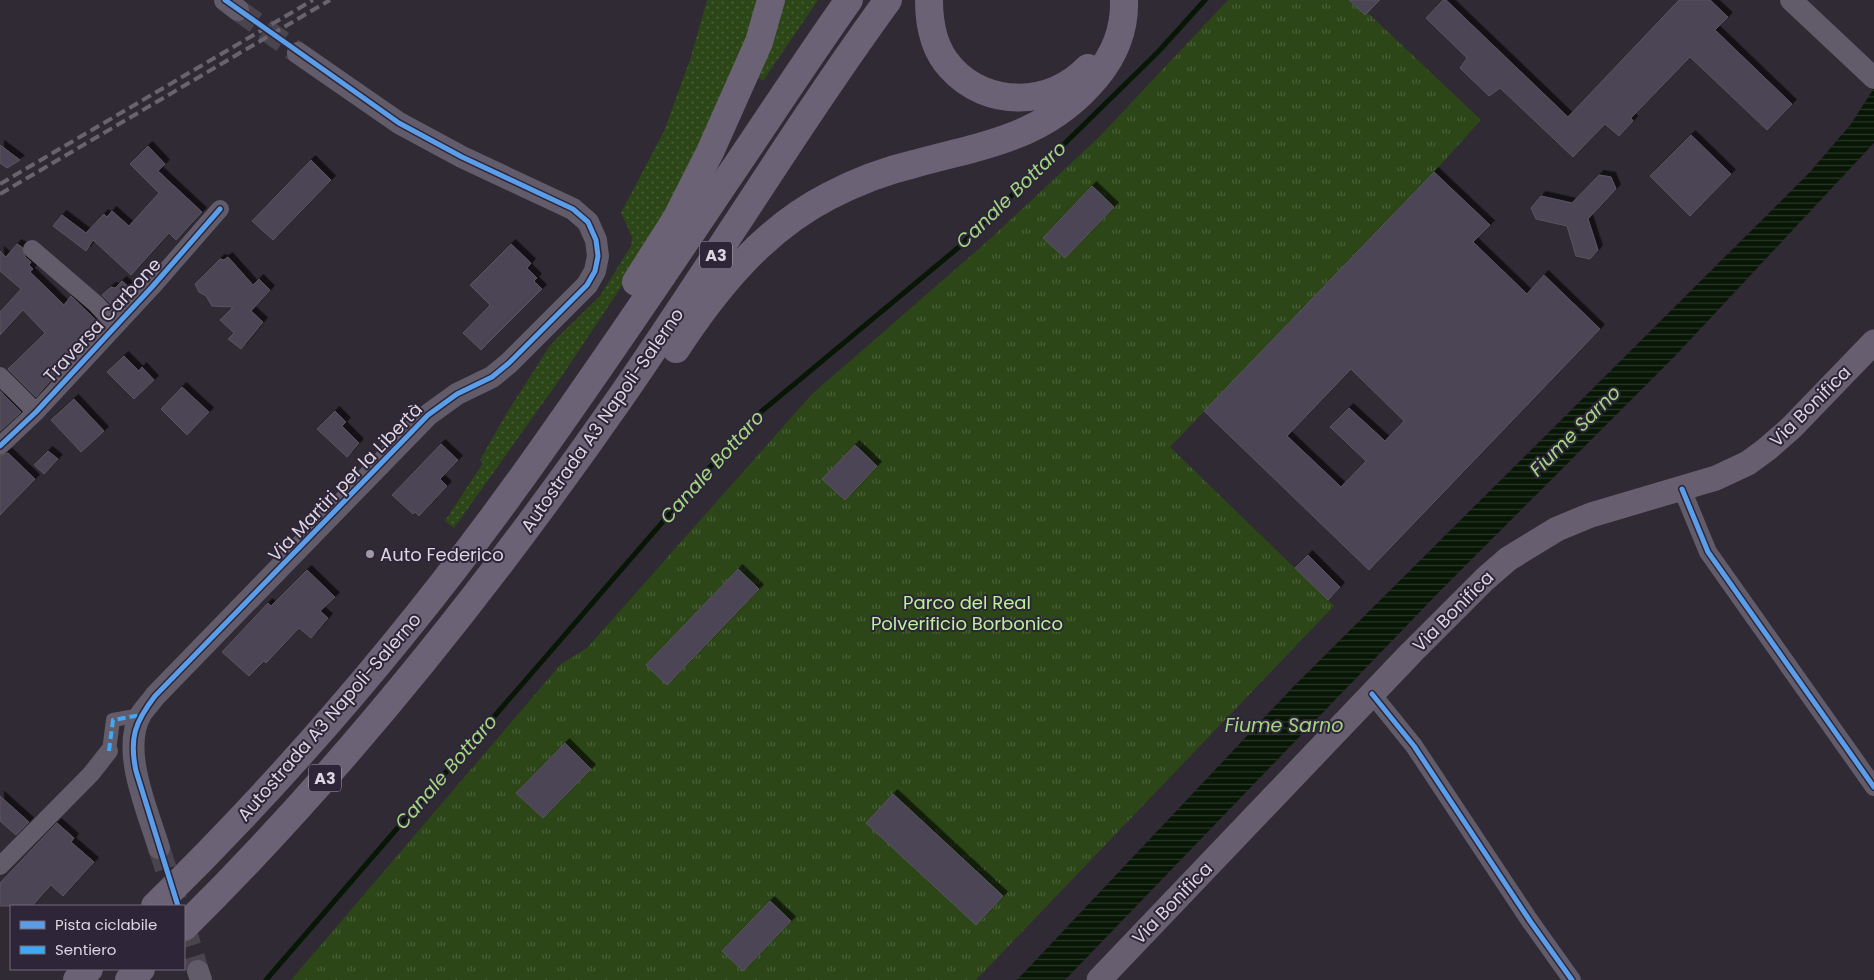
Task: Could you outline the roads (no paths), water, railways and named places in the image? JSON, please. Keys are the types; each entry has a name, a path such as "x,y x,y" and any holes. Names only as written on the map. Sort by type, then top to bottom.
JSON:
{"highway":[{"path":"542,451 594,350 676,219 746,73 759,42 771,0"},
{"name":"Autostrada A3 Napoli-Salerno","path":"156,905 245,815 320,732 380,663 442,586 542,451 849,0"},
{"name":"Autostrada A3 Napoli-Salerno","path":"185,926 302,804 457,621 542,508 624,393 831,81 888,0"},
{"path":"929,0 929,20 937,46 950,67 969,83 992,95 1012,98 1036,96 1060,88 1080,76 1096,59 1106,36 1110,22 1110,0"},
{"path":"542,508 617,431 716,292 767,239 814,205 860,181 915,163 1005,140 1046,121 1067,106 1088,87 1107,64 1120,38 1124,0"},
{"path":"77,980 88,970"},
{"path":"129,980 140,970"}],"main road":[{"name":"Via Bonifica","path":"1099,980 1372,694 1485,579 1508,559 1536,540 1591,515 1716,478 1748,463 1767,450 1792,427 1874,342"}],"street":[{"path":"1791,0 1868,72"},
{"name":"Via Martiri per la Libertà","path":"159,848 132,756 135,729 141,715 155,696 428,415 457,394 492,377 510,363 578,295 595,271 598,256 596,240 588,222 572,210 462,157 399,123 298,53"},
{"name":"Traversa Carbone","path":"0,446 36,412 152,287 220,208"},
{"name":"Traversa Carbone","path":"32,249 96,304 116,325"},
{"path":"0,376 36,412"},
{"path":"1682,489 1708,552 1874,787"},
{"path":"1372,694 1414,746 1530,921 1572,980"},
{"path":"0,866 91,774 109,750 113,720 141,715"}],"water":[{"name":"Fiume Sarno","path":"1874,88 1874,143 1676,355 1441,590 1065,980 1017,980 1294,686 1810,172 1851,124"}],"waterway":[{"name":"Canale Bottaro","path":"266,980 750,421 959,247 1158,52 1205,0"}],"tunnel":[{"path":"238,10 298,53"},
{"path":"159,848 178,905"},
{"path":"185,928 198,971"}],"railway":[{"path":"0,184 313,0"},
{"path":"0,194 330,0"}],"place":[{"name":"Auto Federico","path":"370,554"}],"park label":[{"name":"Parco del Real Polverificio Borbonico","path":"967,612"}]}
